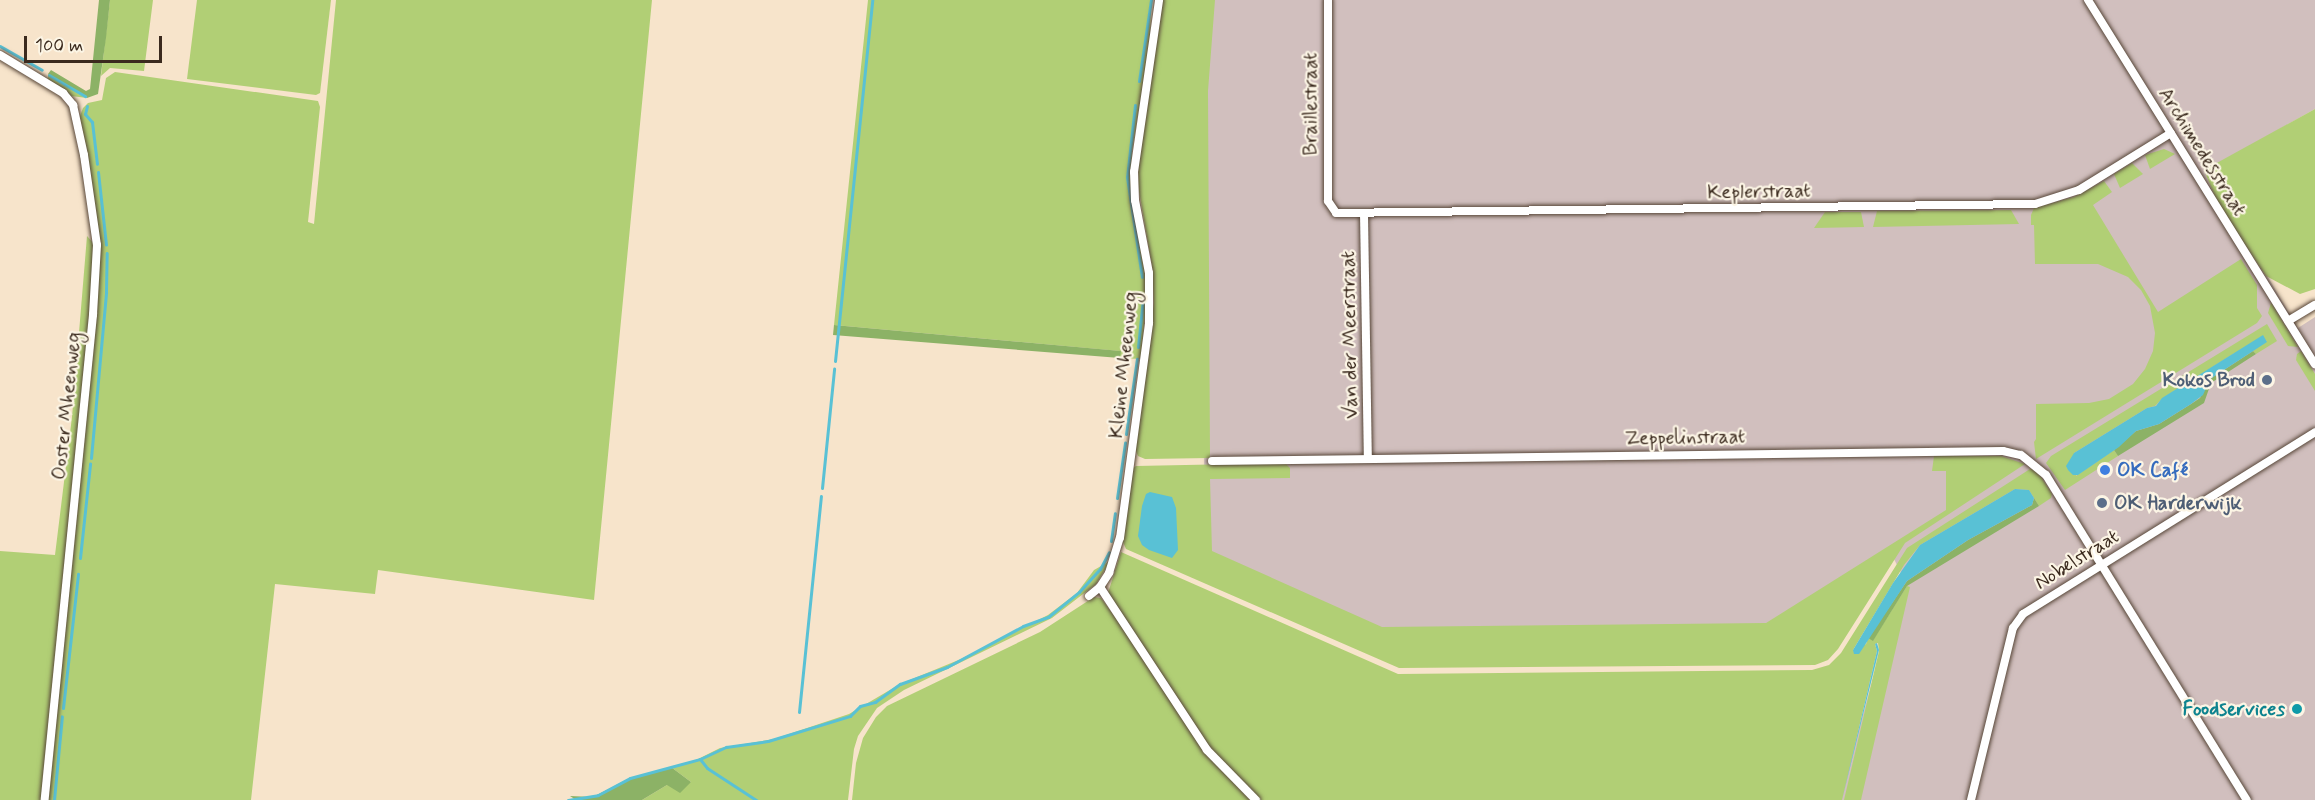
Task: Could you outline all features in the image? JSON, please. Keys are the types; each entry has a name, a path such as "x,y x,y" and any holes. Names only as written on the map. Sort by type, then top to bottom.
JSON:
{"street":[{"name":"Kleine Mheenweg","path":"1089,596 1100,587 1109,573 1120,538 1149,322 1150,281 1135,200 1134,172 1159,0"},
{"name":"Braillestraat","path":"1328,0 1328,201 1330,208"},
{"name":"Archimedesstraat","path":"2088,0 2315,364"},
{"name":"Ooster Mheenweg","path":"0,55 63,93 73,105 84,155 96,245 93,315 45,800"},
{"name":"Keplerstraat","path":"1330,208 1336,213 1364,213 2035,204 2079,190 2171,133"},
{"name":"Van der Meerstraat","path":"1364,213 1368,458"},
{"path":"2288,321 2315,305"},
{"name":"Nobelstraat","path":"1971,800 2013,628 2023,614 2315,432"},
{"name":"Zeppelinstraat","path":"1212,461 2003,451 2021,455 2033,461 2046,475 2247,800"},
{"path":"1100,587 1207,750 1256,800"}],"shaded area":[{"path":"1210,0 2315,0 2315,109 2205,171 2298,328 2315,317 2315,800 1839,800 1902,575 1892,555 1768,627 1378,628 1205,556 1201,92"}],"green space":[{"path":"99,0 110,0 106,38 98,94 87,98 48,74 51,70 86,91 90,89"},
{"path":"110,0 153,0 144,71 110,68 101,76"},
{"path":"197,0 331,0 320,93 316,95 187,79"},
{"path":"336,0 652,0 594,600 378,570 375,594 275,584 251,800 47,800 99,245 80,116 88,103 102,100 106,78 115,72 318,101 320,107 308,222 314,224"},
{"path":"868,0 1151,0 1150,42 1132,151 1131,175 1147,290 1141,359 1120,358 1120,351 834,325"},
{"path":"1162,0 1215,0 1208,91 1210,458 1145,459 1138,456 1135,449 1154,303 1152,266 1138,185 1139,154"},
{"path":"48,74 87,98 71,96 48,81"},
{"path":"2315,109 2315,289 2300,294 2266,276 2219,206 2204,170"},
{"path":"2164,149 2175,154 2150,169 2145,155"},
{"path":"2132,163 2143,174 2120,188 2114,174"},
{"path":"2104,181 2112,192 2093,205 2158,312 2241,259 2257,285 2257,308 2262,316 2257,323 2036,459 2034,442 2036,439 2036,404 2089,403 2109,399 2133,384 2145,369 2153,351 2155,333 2150,306 2141,290 2128,277 2098,264 2035,264 2034,225 2031,225 2034,208 2074,197"},
{"path":"2011,210 2019,224 1873,227 1877,211"},
{"path":"1825,212 1861,212 1864,227 1814,228"},
{"path":"87,236 94,244 95,267 42,800 0,800 0,551 55,555 72,417"},
{"path":"2271,303 2298,347 2288,346 2268,313"},
{"path":"2267,324 2277,341 2256,354 2253,351 2267,340 2233,354 2163,398 2155,406 2147,408 2074,453 2076,476 2114,450 2118,456 2065,490 2046,463 2051,456"},
{"path":"834,325 1121,351 1120,358 833,335"},
{"path":"2253,351 2256,354 2211,383 2204,403 2118,456 2114,450 2136,431 2159,424 2200,398 2210,379"},
{"path":"2301,351 2315,374 2315,391 2296,360 2297,354"},
{"path":"1934,456 2001,456 2025,464 1905,543 1838,649 1828,660 1815,665 1399,668 1126,549 1123,542 1132,469 1136,466 1285,463 1290,468 1290,478 1210,479 1212,551 1382,627 1766,623 1946,510 1946,471 1932,471"},
{"path":"2030,469 2035,470 2041,477 2052,494 2051,498 2039,506 2029,490 2015,489 1920,545 1904,565 1853,650 1866,644 1868,638 1873,640 1907,586 1910,587 1861,800 1844,800 1879,651 1878,643 1875,644 1877,651 1842,800 1260,800 1209,749 1187,713 1119,615 1108,593 1121,552 1398,674 1812,670 1829,665 1841,653 1907,548"},
{"path":"2034,498 2039,506 1907,586 1873,641 1868,638 1907,581 1968,540 2032,505"},
{"path":"1110,561 1096,584 1052,618 904,690 877,708 858,736 854,749 848,800 642,800 667,785 691,782 671,767 696,760 720,748 774,739 849,714 900,684 961,659 1048,615 1077,593 1094,570"},
{"path":"1094,597 1101,598 1123,628 1207,755 1250,800 852,800 856,763 863,738 876,717 887,706 1040,632"},
{"path":"671,767 691,782 680,793 667,785 642,800 576,800 570,796 593,797 626,780"}],"water":[{"path":"2263,335 2267,342 2210,379 2203,395 2191,404 2159,424 2136,431 2119,447 2078,475 2073,475 2068,470 2066,466 2074,453 2147,408 2156,406 2162,398"},
{"path":"2015,489 2029,490 2034,498 2032,505 1968,540 1907,581 1859,654 1854,654 1853,650 1893,583 1920,545"},
{"path":"1150,492 1172,497 1176,508 1178,550 1172,558 1149,550 1142,545 1138,536 1142,506 1146,494"},
{"path":"1877,643 1879,650 1842,800 1877,651 1875,644"}],"waterway":[{"path":"835,361 872,0"},
{"path":"1139,81 1151,0"},
{"path":"0,46 42,70"},
{"path":"49,75 85,96"},
{"path":"1135,105 1127,177 1142,277"},
{"path":"87,106 85,114 92,122 97,164"},
{"path":"98,172 106,245"},
{"path":"91,458 106,292 107,253"},
{"path":"1138,347 1143,299"},
{"path":"1126,434 1137,359"},
{"path":"822,488 834,369"},
{"path":"1117,498 1125,443"},
{"path":"80,558 90,464"},
{"path":"799,712 821,496"},
{"path":"1111,541 1115,513"},
{"path":"568,800 598,795 630,778 700,759 726,747 768,741 850,716 860,706 875,702 900,684 947,667 1023,626 1048,617 1079,592 1100,569 1109,552"},
{"path":"63,708 78,574"},
{"path":"54,800 62,716"},
{"path":"700,759 707,768 756,800"}],"place":[{"name":"Kokos Brod","path":"2267,380"},
{"name":"OK Café","path":"2105,470"},
{"name":"OK Harderwijk","path":"2102,503"},
{"name":"Foodservices","path":"2297,709"}]}
